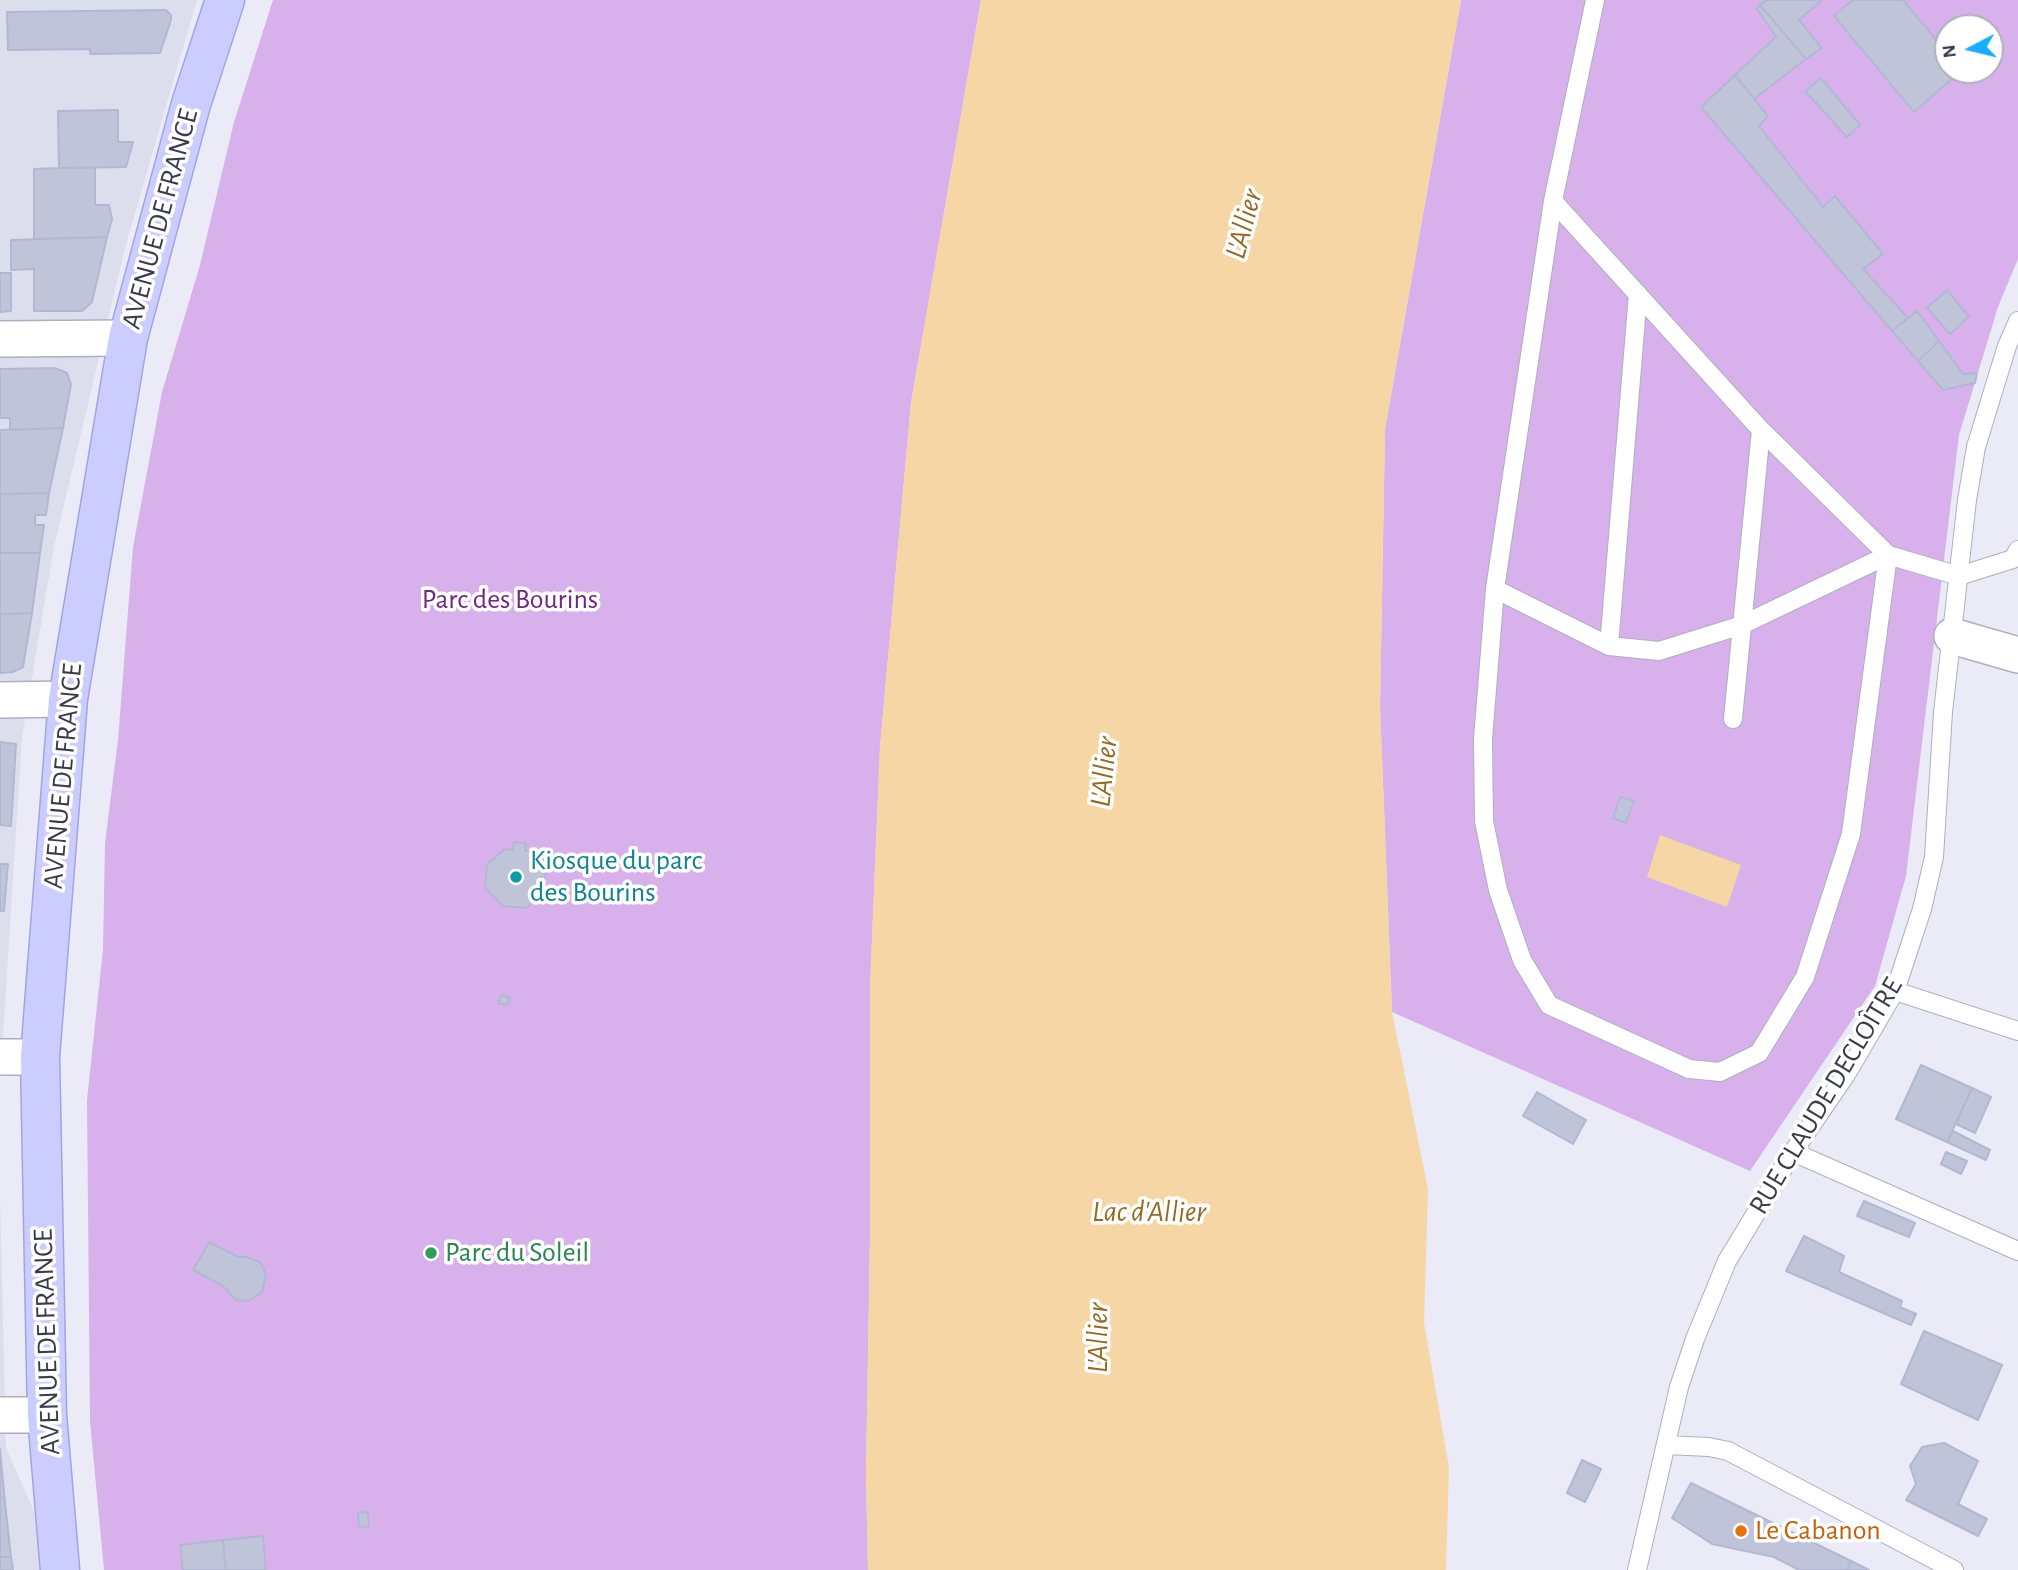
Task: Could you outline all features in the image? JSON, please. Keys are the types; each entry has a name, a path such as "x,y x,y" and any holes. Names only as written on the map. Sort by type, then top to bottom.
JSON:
{"street":[{"name":"AVENUE DE FRANCE","path":"60,1570 47,1415 40,1057 68,699 128,338 191,104 225,0"},
{"path":"0,339 128,338"},
{"path":"1952,636 2018,654"},
{"path":"0,700 68,699"},
{"path":"0,1058 40,1057"},
{"path":"0,1415 47,1415"}],"lane":[{"path":"1595,0 1553,201 1495,589 1483,740 1484,821 1498,890 1522,960 1549,1005 1689,1069 1720,1072 1759,1053 1805,977 1851,834 1888,555"},
{"path":"1553,201 1761,430 1888,555 1959,576 2013,559 2018,550"},
{"path":"1609,646 1638,295"},
{"name":"RUE CLAUDE DECLOÎTRE","path":"1637,1570 1679,1387 1695,1339 1727,1261 1793,1152 1847,1073 1895,991 1922,909 1934,857 1943,712 1967,500 1976,447 2007,346 2018,321"},
{"path":"1733,719 1761,430"},
{"path":"1495,589 1609,646 1659,651 1742,625 1888,555"},
{"path":"1895,991 2018,1031"},
{"path":"1793,1152 2018,1251"},
{"path":"1666,1445 1709,1447 1728,1451 1954,1570"}],"shaded area":[{"path":"0,0 197,0 126,244 54,547 22,738 0,1082"},
{"path":"0,1194 6,1448 60,1570 0,1570"}],"green space":[{"name":"Parc des Bourins","path":"273,0 981,0 911,403 880,747 870,988 866,1475 868,1570 104,1570 90,1421 87,1100 103,949 105,843 118,740 133,547 162,392 200,265 234,122"},
{"path":"1461,0 2018,0 2018,259 1998,307 1959,435 1906,876 1875,986 1750,1171 1392,1012 1380,708 1385,429"}],"water":[{"name":"Lac d'Allier","path":"981,0 1461,0 1385,429 1380,708 1392,1012 1428,1189 1424,1323 1449,1467 1446,1570 868,1570 866,1475 870,988 880,747 911,403"},
{"path":"1660,835 1741,865 1727,907 1647,877"}],"building":[{"path":"1766,0 1822,0 1799,20 1822,48 1806,59 1760,5"},
{"path":"1853,0 1903,0 1934,37 1934,84 1946,84 1914,112 1834,16"},
{"path":"1760,5 1806,59 1754,99 1735,75 1776,37 1757,9"},
{"path":"166,10 171,15 171,20 160,53 90,54 90,49 8,50 7,12"},
{"path":"1735,75 1768,116 1759,126 1823,207 1835,196 1883,254 1863,269 1908,318 1892,331 1701,107"},
{"path":"1821,78 1860,125 1847,137 1805,91"},
{"path":"118,110 118,142 133,142 126,167 59,168 58,111"},
{"path":"95,168 95,205 109,205 112,219 107,237 34,239 34,169"},
{"path":"107,237 92,302 82,311 34,311 34,269 11,270 11,240"},
{"path":"0,273 11,273 11,311 0,312"},
{"path":"1947,290 1969,317 1950,334 1927,308"},
{"path":"1917,311 1939,341 1918,361 1892,331"},
{"path":"1939,341 1963,374 1977,373 1975,383 1943,390 1918,361"},
{"path":"55,368 67,373 71,384 63,428 10,430 10,418 0,418 0,369"},
{"path":"63,428 49,493 0,494 0,430"},
{"path":"49,493 46,515 35,515 35,525 44,525 40,553 0,553 0,494"},
{"path":"0,553 40,553 32,613 0,614"},
{"path":"32,613 23,667 13,672 0,673 0,614"},
{"path":"0,742 16,744 11,826 0,825"},
{"path":"1620,797 1634,801 1626,823 1613,818"},
{"name":"Kiosque du parc des Bourins","path":"514,842 526,843 525,851 531,851 546,867 543,893 526,908 503,906 485,888 487,864 505,849 513,850"},
{"path":"0,864 8,864 4,911 0,911"},
{"path":"501,995 510,998 507,1005 498,1003"},
{"path":"1921,1065 1972,1088 1947,1142 1896,1119"},
{"path":"1972,1088 1991,1097 1975,1133 1956,1124"},
{"path":"1537,1092 1586,1120 1573,1144 1523,1116"},
{"path":"1953,1131 1990,1150 1986,1160 1947,1142"},
{"path":"1946,1152 1967,1161 1961,1174 1941,1164"},
{"path":"1864,1201 1915,1223 1909,1237 1857,1216"},
{"path":"1804,1236 1844,1256 1839,1272 1902,1301 1900,1307 1916,1314 1911,1325 1786,1271"},
{"path":"209,1242 239,1257 247,1257 261,1263 266,1275 262,1292 249,1301 236,1300 223,1286 193,1270"},
{"path":"1924,1331 2002,1365 1978,1420 1901,1384"},
{"path":"1944,1443 1978,1461 1958,1504 1987,1519 1978,1536 1906,1500 1916,1484 1910,1466 1922,1447"},
{"path":"0,1449 5,1503 11,1557 0,1557"},
{"path":"1582,1460 1601,1469 1585,1502 1567,1493"},
{"name":"Le Cabanon","path":"1691,1483 1851,1561 1847,1570 1799,1570 1774,1557 1712,1544 1672,1518"},
{"path":"368,1512 369,1526 359,1528 358,1513"},
{"path":"263,1536 266,1570 226,1570 223,1540"},
{"path":"223,1540 226,1570 183,1570 180,1545"},
{"path":"0,1557 11,1557 13,1570 0,1570"},
{"path":"1851,1561 1869,1570 1847,1570"}],"place":[{"name":"Kiosque du parc des Bourins","path":"516,877"},
{"name":"Parc du Soleil","path":"431,1253"},
{"name":"Le Cabanon","path":"1741,1531"}],"water label":[{"name":"L'Allier","path":"1244,224"},
{"name":"L'Allier","path":"1104,772"},
{"name":"L'Allier","path":"1098,1338"}]}
